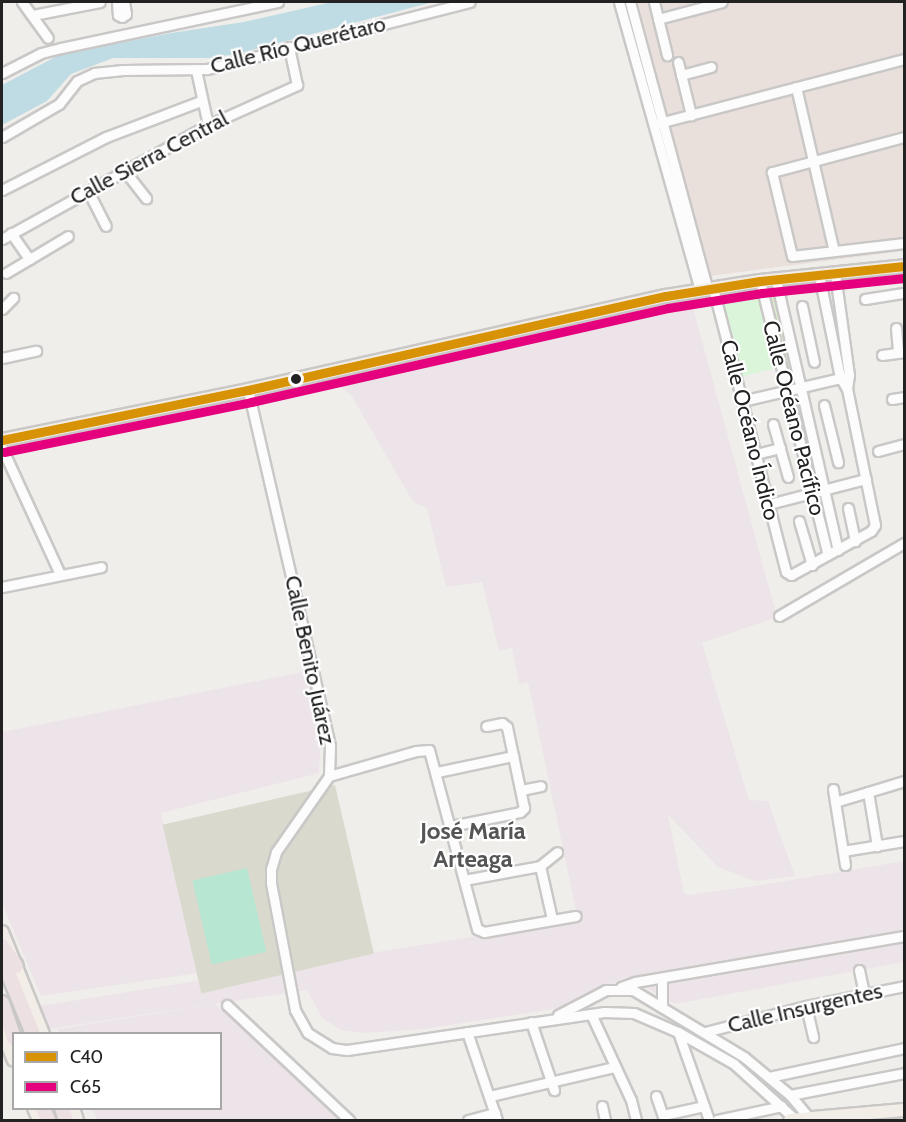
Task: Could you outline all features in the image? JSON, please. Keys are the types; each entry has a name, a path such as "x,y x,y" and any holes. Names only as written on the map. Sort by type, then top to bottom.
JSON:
{"highway":[{"path":"2,945 15,966"},
{"path":"2,958 23,998 32,1032"},
{"path":"2,1003 11,1042"}],"main road":[{"path":"2,440 248,390 707,288 904,266"},
{"path":"2,932 15,966 23,998 41,1032"},
{"path":"2,1031 11,1042"},
{"path":"800,1120 904,1110"}],"street":[{"path":"22,2 48,38"},
{"path":"33,15 58,6 100,2"},
{"path":"117,2 118,15 122,17 126,14 124,2"},
{"path":"2,73 41,53 278,2"},
{"name":"Calle Río Querétaro","path":"2,137 59,104 77,81 94,73 123,70 196,70 470,2"},
{"path":"619,2 658,124"},
{"path":"630,2 658,124"},
{"path":"654,2 667,55"},
{"path":"658,19 722,2"},
{"name":"Calle Sierra Central","path":"2,239 208,125 298,82 289,47"},
{"path":"658,124 904,59"},
{"path":"678,62 691,115"},
{"path":"681,75 711,67"},
{"name":"Calle Río Querétaro","path":"196,70 208,125"},
{"path":"796,87 834,251"},
{"path":"2,190 106,137 201,101"},
{"name":"Calle Océano Índico","path":"658,124 742,401 786,572 794,574 812,565"},
{"path":"904,137 771,172 792,256 904,243"},
{"path":"124,170 146,198"},
{"path":"88,191 106,226"},
{"path":"11,233 29,259"},
{"path":"6,273 68,236"},
{"path":"835,273 844,376"},
{"path":"799,521 812,565 871,531 875,525 847,389 819,275"},
{"name":"Calle Océano Pacífico","path":"776,279 838,550"},
{"name":"Calle Océano Pacífico","path":"760,281 828,555"},
{"path":"865,299 904,293"},
{"path":"2,309 13,298"},
{"path":"802,306 814,362"},
{"path":"882,355 901,352 896,328"},
{"path":"789,340 808,336"},
{"path":"2,358 36,351"},
{"path":"742,401 844,376"},
{"name":"Calle Benito Juárez","path":"248,390 330,746 329,776 276,852 271,869 271,883 295,1010 308,1033 332,1048 361,1049 550,1019 614,1011 634,1013 678,1032 734,1064 800,1120"},
{"path":"892,399 904,397"},
{"path":"824,405 838,462"},
{"path":"773,424 788,477"},
{"path":"811,438 831,434"},
{"path":"878,451 904,444"},
{"path":"2,448 60,574"},
{"path":"756,454 780,448"},
{"path":"769,504 866,479"},
{"path":"848,508 855,541"},
{"path":"779,616 904,543"},
{"path":"2,586 100,567"},
{"path":"451,826 520,812 524,803 507,727 502,723 486,726"},
{"path":"329,776 416,751 429,750 480,931 576,916"},
{"path":"437,772 513,756"},
{"path":"835,802 904,781"},
{"path":"521,790 541,786"},
{"path":"833,789 845,865"},
{"path":"868,792 877,846"},
{"path":"843,851 904,841"},
{"path":"464,880 540,866 557,852"},
{"path":"540,866 552,919"},
{"path":"550,1019 606,990 635,982 904,936"},
{"path":"860,970 864,993"},
{"path":"662,978 662,1007"},
{"name":"Calle Insurgentes","path":"705,1032 806,1006 904,986"},
{"path":"619,988 633,990 744,1057 790,1095 800,1120"},
{"path":"227,1005 350,1120"},
{"path":"806,1006 813,1037"},
{"path":"591,1014 631,1100 636,1120"},
{"path":"531,1022 552,1086"},
{"path":"467,1032 496,1116 468,1120"},
{"path":"678,1032 709,1120"},
{"path":"769,1077 904,1048"},
{"path":"490,1096 552,1086 615,1067"},
{"path":"790,1095 904,1072"},
{"path":"656,1096 664,1118 704,1106"},
{"path":"602,1106 605,1120"},
{"path":"717,1120 782,1106"}],"shaded area":[{"path":"638,2 904,2 904,251 710,276"},
{"path":"692,304 777,617 702,643 749,800 768,801 795,876 755,881 718,867 668,815 684,893 688,895 767,884 904,861 904,962 675,1004 626,977 560,1008 425,1029 365,1033 341,1030 322,1018 307,990 29,1032 12,1032 12,1034 2,1036 2,1012 578,920 528,682 519,684 512,648 499,651 482,582 446,587 427,508 413,502 351,395 332,380"},
{"path":"308,671 321,732 319,773 161,813 198,973 41,996 2,903 2,732"},
{"path":"335,785 374,954 201,993 163,825"},
{"path":"215,1004 342,1120 97,1120 92,1110 222,1110 222,1032 59,1032 58,1029"}],"green space":[{"path":"758,287 778,368 740,377 720,296"},
{"path":"775,287 836,550 831,552 764,289"},
{"path":"247,868 266,952 212,964 192,881"}],"water":[{"path":"332,2 433,2 237,54 209,58 113,58 71,74 47,101 2,125 2,85 59,55 171,33 244,22"}],"transit line":[{"name":"C40","path":"2,440 248,390 666,296 760,281 904,266"},
{"name":"C65","path":"4,452 251,402 668,308 762,293 904,278"}],"district":[{"name":"José María Arteaga","path":"473,845"}]}
